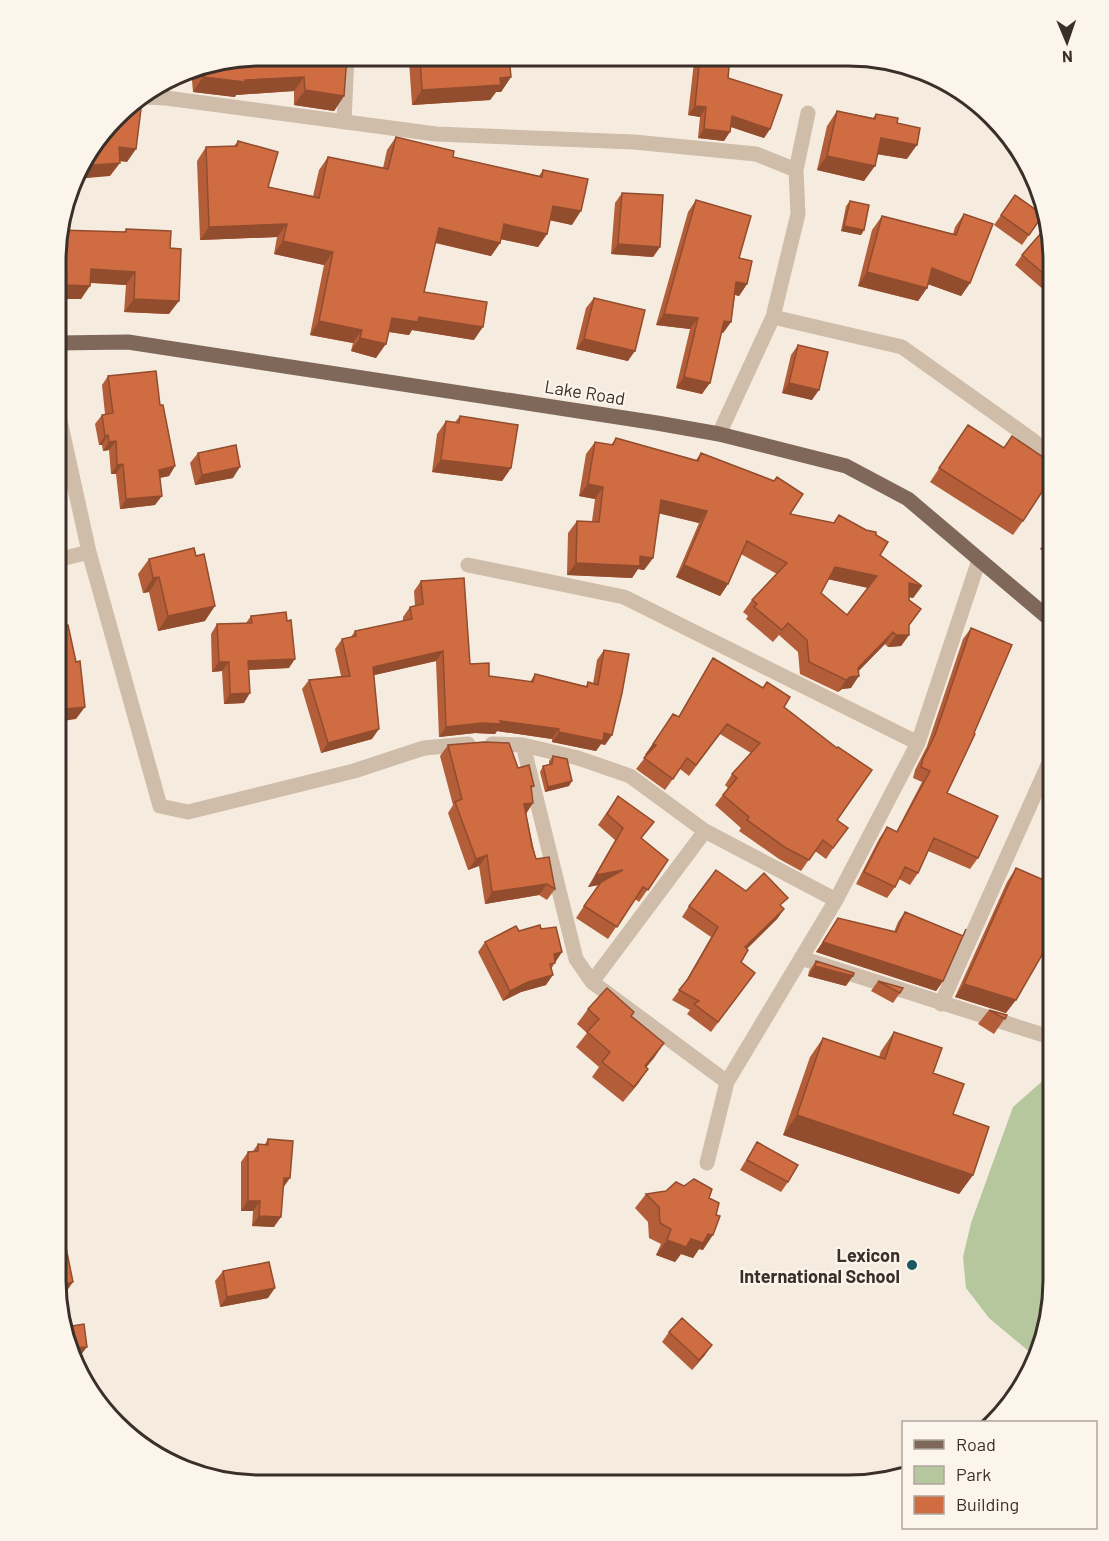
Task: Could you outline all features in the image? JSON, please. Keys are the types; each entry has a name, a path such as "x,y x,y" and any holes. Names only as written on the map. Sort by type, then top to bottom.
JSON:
{"main road":[{"name":"Lake Road","path":"66,343 128,342 719,434 846,466 908,499 1043,614"}],"street":[{"path":"344,122 347,66"},
{"path":"155,98 436,134 634,142 756,154 796,170"},
{"path":"719,434 773,316 798,214 796,170 808,113"},
{"path":"773,316 902,347 1043,449"},
{"path":"66,448 89,552 160,806 189,812 354,771 424,748 476,743 524,745 578,758 630,776 705,831 836,900"},
{"path":"66,558 89,552"},
{"path":"707,1163 727,1082 836,900 918,743 979,560"},
{"path":"468,566 624,597 918,743"},
{"path":"524,745 576,959 592,982 727,1082"},
{"path":"941,1004 1043,776"},
{"path":"592,982 705,831"},
{"path":"801,958 1043,1035"}],"green space":[{"path":"1043,1081 1043,1292 1039,1318 1029,1352 989,1318 966,1288 963,1257 971,1223 1013,1107"}],"building":[{"path":"249,66 346,66 344,96 305,90 304,77 245,80 245,82 203,77 223,70"},
{"path":"421,66 510,66 511,77 500,78 501,85 422,90"},
{"path":"699,66 729,66 728,78 782,95 770,129 732,116 730,132 704,129 706,107 695,106"},
{"path":"141,109 136,149 119,147 120,163 91,165 114,133"},
{"path":"837,111 875,119 876,114 898,118 897,123 920,128 917,145 881,138 875,166 827,156"},
{"path":"396,137 454,151 453,157 542,177 543,170 588,179 581,211 553,206 547,234 504,224 500,243 439,228 424,292 487,302 483,327 419,317 418,322 392,318 386,344 360,338 362,330 319,321 333,252 283,241 287,224 209,227 206,147 237,146 238,141 278,152 268,187 319,198 328,157 388,169"},
{"path":"622,193 663,195 660,247 618,244"},
{"path":"1015,195 1036,210 1039,221 1029,235 1001,215"},
{"path":"696,200 751,216 739,258 752,261 747,284 736,282 731,322 724,321 710,383 684,377 698,318 664,314"},
{"path":"850,201 869,205 864,230 844,226"},
{"path":"964,214 993,224 970,283 932,268 927,288 867,272 882,216 956,235"},
{"path":"126,229 171,231 170,248 181,249 179,301 134,299 135,272 91,269 90,286 66,285 69,230 126,232"},
{"path":"1041,233 1043,273 1022,255"},
{"path":"594,298 645,310 635,351 584,339"},
{"path":"798,345 828,352 819,390 789,383"},
{"path":"156,371 160,405 163,405 175,466 159,470 162,496 126,499 123,464 117,465 116,441 109,442 108,435 105,436 102,415 113,413 108,376"},
{"path":"460,416 518,425 511,468 441,460 446,421 459,423"},
{"path":"968,425 1004,448 1012,436 1043,457 1043,490 1023,521 939,468"},
{"path":"616,438 698,461 701,453 774,481 777,477 803,494 790,514 834,523 839,515 866,530 876,532 876,535 888,542 880,555 922,586 909,583 909,600 921,609 909,625 909,635 896,635 893,632 858,668 859,676 846,680 809,662 807,640 788,623 782,630 754,607 757,604 752,600 787,563 747,541 728,584 684,565 707,511 661,500 653,558 640,556 640,566 576,563 577,521 599,522 603,487 588,484 595,442 613,445","holes":["835,567 877,576 847,615 821,593"]},
{"path":"236,445 240,467 202,475 198,453"},
{"path":"194,548 196,556 204,554 215,606 168,616 159,577 153,578 149,559"},
{"path":"464,578 470,664 489,663 489,676 533,682 535,674 587,687 588,682 598,685 604,650 629,654 612,735 604,733 603,741 559,732 559,729 500,721 502,724 482,723 446,727 443,651 373,667 379,729 328,743 309,680 350,676 342,639 356,636 355,631 412,619 410,607 423,604 421,581"},
{"path":"286,612 287,621 291,620 295,659 248,661 250,693 230,694 229,662 219,662 217,624 252,623 251,616"},
{"path":"66,625 68,625 76,662 80,661 85,707 66,709"},
{"path":"971,628 1012,645 975,734 947,793 998,816 978,858 934,838 918,873 905,867 895,887 864,872 887,827 897,832 930,771 921,767 923,759 935,735"},
{"path":"713,658 763,688 767,682 790,697 784,707 837,748 872,770 837,820 848,828 833,848 823,840 809,860 786,848 747,820 749,817 723,795 737,778 732,774 760,743 727,724 696,765 687,758 673,779 644,758 656,745 653,744 673,714 679,717"},
{"path":"484,742 509,743 518,768 529,765 534,786 531,786 533,803 524,804 532,846 536,859 549,857 555,889 547,884 492,892 487,855 476,859 455,802 462,799 448,745"},
{"path":"553,756 567,759 572,781 548,787 543,766 552,764"},
{"path":"618,796 654,822 641,838 668,860 648,890 643,887 617,927 584,906 601,882 623,870 596,875 623,828 607,814"},
{"path":"1016,868 1043,880 1043,953 1016,1000 964,984"},
{"path":"716,870 746,891 764,873 788,898 780,905 784,909 745,947 748,950 741,962 755,973 718,1022 694,1004 699,1001 679,990 688,979 718,927 689,906"},
{"path":"905,912 963,936 943,981 823,942 838,918 896,932"},
{"path":"540,925 541,929 556,927 562,952 554,954 555,963 550,964 553,975 528,982 510,991 485,942 516,926 519,931"},
{"path":"816,961 854,973 853,976 815,966"},
{"path":"878,981 903,988 900,993"},
{"path":"607,988 634,1012 631,1016 664,1043 645,1066 648,1069 634,1087 602,1062 610,1052 587,1032 599,1019 588,1009"},
{"path":"989,1010 1007,1015 1005,1019"},
{"path":"894,1032 942,1048 933,1073 964,1084 953,1114 989,1127 973,1175 797,1115 823,1038 885,1059"},
{"path":"268,1139 293,1141 290,1178 284,1178 281,1217 259,1216 260,1201 248,1201 248,1152 258,1151 258,1144 268,1145"},
{"path":"757,1142 798,1165 788,1182 747,1160"},
{"path":"694,1179 712,1189 709,1198 719,1203 716,1215 720,1216 713,1235 708,1234 703,1243 691,1239 686,1247 667,1240 671,1229 660,1223 659,1207 646,1194 666,1191 676,1182 684,1186"},
{"path":"66,1248 73,1282 66,1284"},
{"path":"269,1262 275,1288 227,1297 223,1271"},
{"path":"682,1318 712,1345 699,1360 669,1332"},
{"path":"84,1324 87,1347 78,1348 72,1326"}],"place":[{"name":"Lexicon International School","path":"912,1265"}]}
